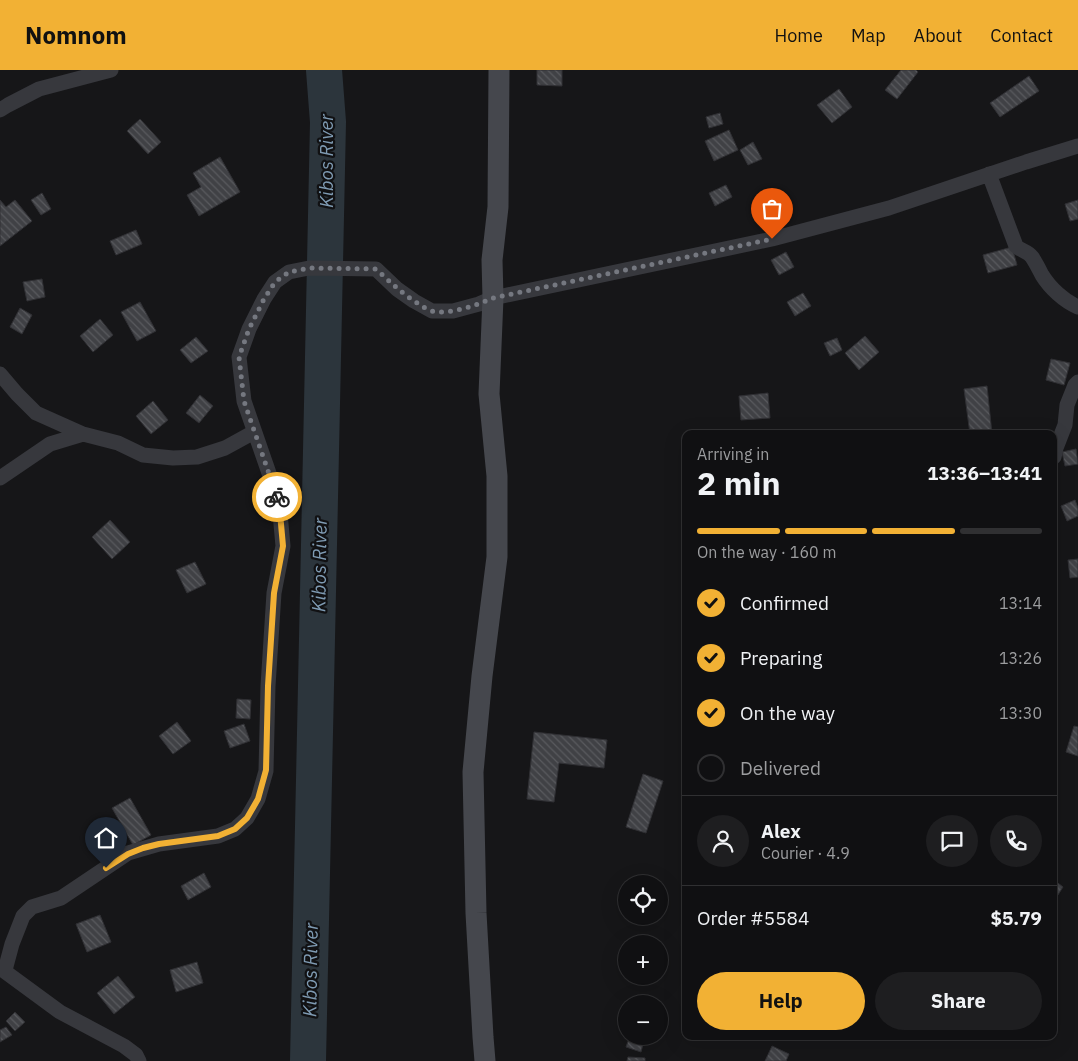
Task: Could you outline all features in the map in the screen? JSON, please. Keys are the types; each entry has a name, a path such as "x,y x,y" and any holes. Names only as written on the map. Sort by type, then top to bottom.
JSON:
{"main road":[{"path":"485,1061 476,913 473,772 482,676 497,557 497,476 490,394 493,298 492,260 498,207 499,70"}],"street":[{"path":"0,110 39,89 111,70"},
{"path":"139,1061 136,1055 124,1046 60,1012 2,969 23,916 32,907 61,898 128,854 159,844 218,836 235,829 247,818 258,799 266,770 268,686 274,593 283,546 279,502 244,401 239,357 249,329 275,282 289,272 309,268 376,269 397,289 432,311 453,311 493,298 772,239 889,208 1078,146"},
{"path":"989,174 1016,246 1031,255 1043,277 1056,292 1078,307"},
{"path":"0,374 36,413 83,434 118,443 143,454 173,458 197,458 225,448 254,432"},
{"path":"1057,446 1065,426 1067,405 1078,382"},
{"path":"0,478 50,444 83,434"}],"building":[{"path":"537,70 562,70 562,86 537,85"},
{"path":"901,70 916,70 918,72 897,99 885,90"},
{"path":"1029,76 1039,91 1000,117 990,103"},
{"path":"839,89 852,107 832,123 817,105"},
{"path":"720,113 723,124 709,128 706,117"},
{"path":"140,119 161,142 148,154 127,131"},
{"path":"729,130 738,150 714,161 705,141"},
{"path":"753,142 762,159 748,165 740,150"},
{"path":"220,157 240,192 199,216 187,195 201,187 193,173"},
{"path":"726,185 732,197 715,206 709,193"},
{"path":"42,193 51,209 41,215 31,200"},
{"path":"0,200 6,207 15,200 32,221 0,246"},
{"path":"1078,200 1078,219 1070,221 1065,204"},
{"path":"136,230 142,244 116,255 110,241"},
{"path":"1012,247 1017,265 988,273 983,255"},
{"path":"786,252 794,267 779,275 771,260"},
{"path":"42,279 45,297 27,301 23,282"},
{"path":"803,293 811,306 795,316 787,302"},
{"path":"140,302 156,331 137,341 121,312"},
{"path":"20,308 32,315 22,334 10,327"},
{"path":"100,319 113,335 93,352 80,336"},
{"path":"865,336 879,352 859,370 845,353"},
{"path":"196,337 208,351 191,363 180,350"},
{"path":"837,338 842,350 830,356 824,343"},
{"path":"1051,359 1070,363 1064,385 1046,380"},
{"path":"987,386 992,430 969,430 964,389"},
{"path":"768,393 770,418 741,420 739,396"},
{"path":"200,395 213,406 199,423 186,413"},
{"path":"153,401 168,420 151,434 136,416"},
{"path":"1076,449 1078,464 1065,466 1062,452"},
{"path":"1075,500 1078,516 1067,521 1061,506"},
{"path":"110,520 130,542 112,559 92,537"},
{"path":"1078,559 1078,577 1070,578 1068,560"},
{"path":"195,562 206,584 187,593 176,570"},
{"path":"237,699 251,700 250,719 236,718"},
{"path":"177,722 191,741 173,754 159,736"},
{"path":"244,724 250,741 230,748 224,731"},
{"path":"1074,726 1078,727 1078,756 1066,752"},
{"path":"534,732 607,740 604,768 559,763 554,802 527,799"},
{"path":"643,774 663,781 646,833 626,827"},
{"path":"130,798 151,835 133,845 112,808"},
{"path":"204,873 211,887 188,900 181,886"},
{"path":"1057,882 1063,887 1057,896"},
{"path":"100,915 111,942 87,952 76,924"},
{"path":"197,962 203,983 176,992 170,970"},
{"path":"118,976 135,997 114,1014 97,993"},
{"path":"15,1012 25,1022 15,1031 6,1021"},
{"path":"6,1027 12,1035 0,1042 0,1030"},
{"path":"627,1045 643,1045 641,1052 626,1047"},
{"path":"772,1046 789,1054 786,1061 765,1061"},
{"path":"628,1057 645,1058 645,1061 627,1061"}],"waterway":[{"name":"Kibos River","path":"308,1061 328,122 324,70"}],"way so far":[{"path":"277,497 244,401 239,357 249,329 264,299 275,282 289,272 309,268 376,269 397,289 432,311 453,311 493,298 772,239"}],"route":[{"path":"106,868 128,854 143,848 218,836 235,829 247,818 258,799 266,770 268,686 274,593 283,546 277,497"}]}
